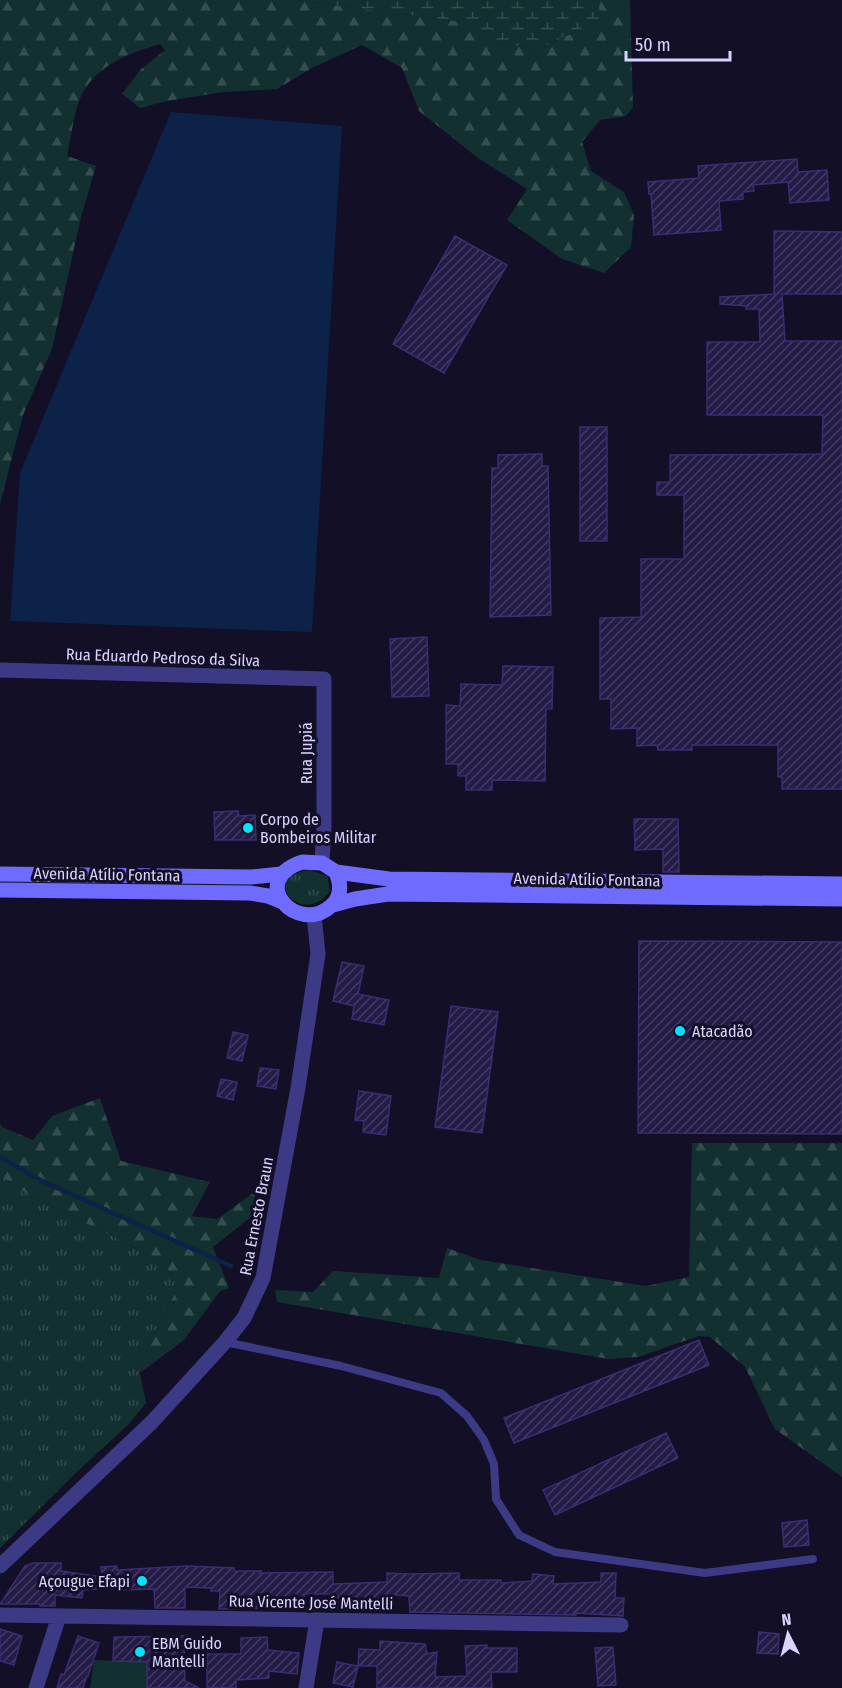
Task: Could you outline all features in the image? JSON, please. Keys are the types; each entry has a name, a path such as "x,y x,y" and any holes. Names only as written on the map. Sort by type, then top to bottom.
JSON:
{"main road":[{"path":"303,862 322,863 336,872 340,883 340,894 333,905 324,912 302,915 283,902 278,893 280,874 291,866 303,862"},
{"name":"Avenida Atílio Fontana","path":"336,872 389,879 842,884"},
{"name":"Avenida Atílio Fontana","path":"0,874 251,877 280,874"},
{"name":"Avenida Atílio Fontana","path":"0,890 250,893 268,896 283,902"},
{"name":"Avenida Atílio Fontana","path":"333,905 388,894 842,899"}],"street":[{"name":"Rua Eduardo Pedroso da Silva","path":"0,670 324,679"},
{"name":"Rua Jupiá","path":"322,863 324,679"},
{"name":"Rua Ernesto Braun","path":"0,1566 152,1422 244,1318 263,1278 298,1088 318,954 314,915"},
{"name":"Rua Vicente José Mantelli","path":"0,1615 621,1625"},
{"path":"36,1688 59,1616"},
{"path":"306,1688 317,1620"}],"lane":[{"path":"225,1342 341,1366 441,1393 467,1416 484,1440 494,1464 496,1499 519,1535 555,1552 705,1573 813,1559"}],"green space":[{"path":"0,0 296,0 462,22 497,44 539,49 599,20 599,0 630,0 633,107 626,116 600,120 582,142 591,171 624,192 634,215 631,247 604,273 562,259 507,220 527,189 478,158 419,111 402,68 362,45 312,68 277,89 223,92 140,108 122,94 140,70 165,50 160,44 136,52 102,70 85,89 79,101 67,156 96,166 81,217 52,349 23,415 0,504"},
{"path":"296,0 599,0 599,20 539,49 497,44 461,22"},
{"path":"310,870 327,876 330,891 319,901 308,905 297,903 286,889 287,881 294,874"},
{"path":"100,1098 121,1161 210,1182 192,1216 217,1219 256,1191 251,1217 213,1247 229,1288 220,1291 184,1340 140,1373 149,1342 178,1288 163,1261 34,1198 0,1176 0,1123 2,1127 33,1140 52,1116"},
{"path":"692,1143 842,1143 842,1477 775,1429 745,1367 710,1337 699,1336 638,1357 608,1359 277,1302 275,1290 313,1292 333,1271 439,1278 447,1248 481,1260 646,1286 689,1277"},
{"path":"0,1176 34,1198 163,1261 178,1288 149,1342 140,1373 146,1403 129,1424 0,1548"},
{"path":"94,1660 147,1662 147,1688 90,1688"}],"water":[{"path":"171,112 342,126 312,632 10,621 20,473"}],"building":[{"path":"797,159 798,172 827,170 829,200 790,203 788,182 753,185 754,191 743,192 743,199 719,201 721,230 654,235 648,182 699,178 698,166"},
{"path":"774,231 842,232 842,294 782,294 785,341 842,341 842,789 782,789 782,777 778,777 778,745 692,745 692,750 658,750 657,745 637,746 637,728 611,729 611,699 600,699 600,618 641,617 641,559 684,559 684,495 657,495 657,482 670,482 670,455 822,454 823,415 707,415 707,342 760,342 759,309 720,304 720,297 776,294 774,294"},
{"path":"455,236 507,265 444,373 393,344"},
{"path":"580,427 607,427 607,541 580,541"},
{"path":"542,454 542,466 548,466 551,615 490,617 492,468 498,468 498,455"},
{"path":"427,637 429,696 392,697 390,639"},
{"path":"503,666 553,667 552,709 546,709 545,781 492,780 492,790 466,790 466,776 458,776 458,764 446,764 446,705 460,706 461,684 502,685"},
{"path":"238,811 239,816 255,815 256,840 215,840 214,812"},
{"path":"634,819 678,819 679,872 663,872 663,849 635,850"},
{"path":"639,941 842,942 842,1134 638,1133"},
{"path":"342,962 364,966 358,994 389,1000 384,1025 352,1019 354,1006 333,1001"},
{"path":"451,1006 498,1012 482,1133 435,1127"},
{"path":"233,1032 248,1035 242,1061 227,1058"},
{"path":"260,1068 279,1070 276,1089 257,1086"},
{"path":"221,1079 237,1082 233,1100 217,1096"},
{"path":"359,1091 391,1096 386,1135 363,1132 364,1121 355,1120"},
{"path":"699,1340 709,1365 514,1443 504,1418"},
{"path":"666,1433 678,1458 555,1515 543,1490"},
{"path":"807,1520 809,1545 784,1547 782,1523"},
{"path":"33,1563 61,1563 61,1571 102,1577 101,1567 117,1566 117,1570 187,1566 234,1568 234,1571 261,1571 259,1573 333,1572 333,1584 387,1582 387,1573 459,1573 459,1580 501,1580 501,1583 532,1581 533,1574 554,1576 553,1584 601,1582 601,1573 616,1573 615,1598 624,1598 623,1616 576,1613 576,1615 410,1612 409,1596 386,1594 386,1611 335,1609 336,1594 304,1594 304,1605 259,1605 262,1608 219,1609 220,1591 211,1591 211,1588 185,1587 185,1608 155,1608 154,1589 122,1590 121,1588 83,1590 82,1598 55,1595 55,1606 0,1604 25,1566"},
{"path":"0,1629 22,1636 14,1665 0,1661"},
{"path":"759,1632 779,1634 778,1654 757,1653"},
{"path":"78,1636 99,1643 88,1676 83,1688 57,1688 61,1674 64,1675"},
{"path":"184,1636 185,1681 199,1688 147,1688 147,1662 113,1661 114,1637"},
{"path":"267,1637 268,1650 299,1653 297,1674 269,1671 269,1678 236,1680 236,1688 207,1687 207,1654 241,1654 241,1638"},
{"path":"380,1641 425,1644 427,1654 437,1652 435,1677 467,1676 465,1646 487,1645 487,1648 517,1648 517,1672 491,1672 492,1688 377,1688 377,1666 358,1666 359,1649 380,1650"},
{"path":"613,1647 616,1685 598,1686 595,1648"},
{"path":"337,1662 358,1666 353,1687 333,1683"}],"waterway":[{"path":"0,1157 42,1181 231,1266"}],"place":[{"name":"Corpo de Bombeiros Militar","path":"248,828"},
{"name":"Atacadão","path":"680,1031"},
{"name":"Açougue Efapi","path":"142,1581"},
{"name":"EBM Guido Mantelli","path":"140,1652"}]}
